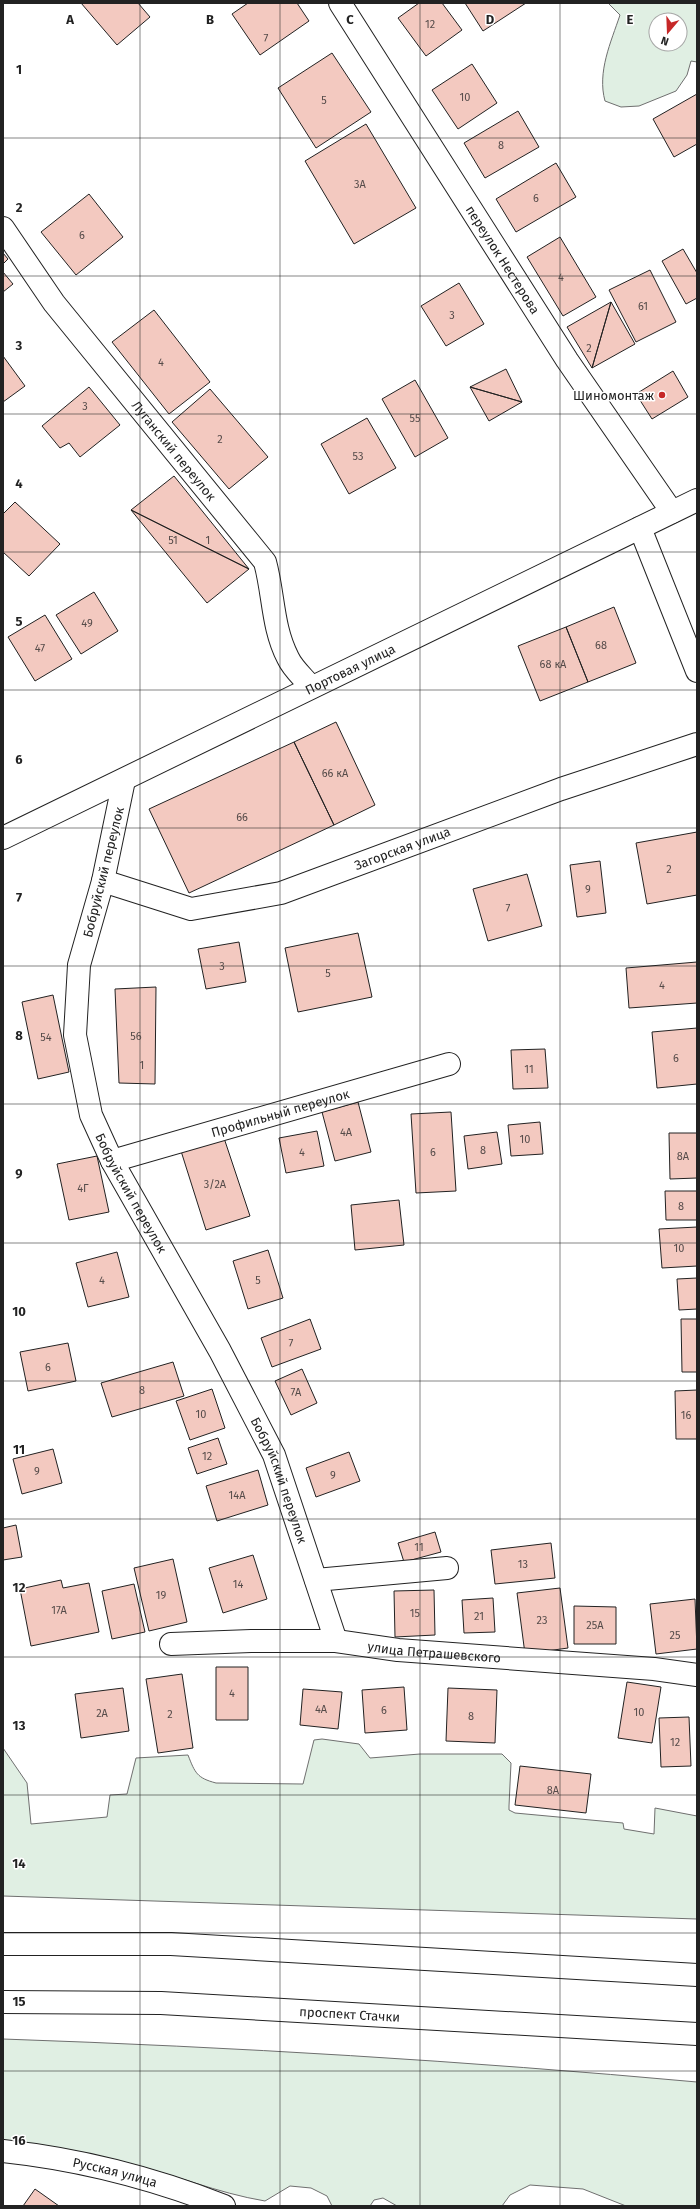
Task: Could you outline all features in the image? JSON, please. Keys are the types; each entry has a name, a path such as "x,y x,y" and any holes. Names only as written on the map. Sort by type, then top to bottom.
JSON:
{"street":[{"name":"переулок Нестерова","path":"340,3 568,360 672,512"},
{"name":"Луганский переулок","path":"3,228 54,303 265,562 271,583 274,622 288,659 311,687"},
{"name":"Портовая улица","path":"3,838 697,500"},
{"path":"640,528 697,671"},
{"name":"Загорская улица","path":"103,881 191,909 281,893 561,789 697,744"},
{"name":"Бобруйский переулок","path":"124,780 103,881 79,965 75,1035 91,1115 112,1161 220,1351 274,1455 336,1641"},
{"name":"Профильный переулок","path":"112,1161 449,1064"},
{"path":"316,1580 446,1568"},
{"name":"улица Петрашевского","path":"171,1644 251,1641 336,1641 398,1650 654,1669 697,1675"},
{"path":"3,1944 171,1944 697,1975"},
{"name":"проспект Стачки","path":"3,2002 162,2003 697,2034"},
{"name":"Русская улица","path":"3,2151 47,2156 130,2175 190,2193 224,2206"}],"green space":[{"path":"608,3 697,3 697,62 691,61 687,75 676,91 639,106 621,107 605,101 603,79 609,46 620,15"},
{"path":"322,1739 359,1744 370,1758 420,1754 502,1754 511,1763 509,1810 515,1813 623,1823 624,1829 654,1834 655,1808 697,1816 697,1919 3,1896 3,1748 27,1783 31,1824 107,1817 110,1795 127,1794 136,1758 188,1755 195,1770 201,1777 216,1783 303,1784 314,1740"},
{"path":"3,2039 177,2046 437,2061 697,2082 697,2206 626,2206 583,2189 530,2185 510,2195 502,2206 397,2206 383,2198 374,2200 370,2206 332,2206 327,2196 311,2188 290,2186 265,2201 247,2198 112,2159 65,2150 3,2141"}],"building":[{"path":"81,3 138,3 150,17 117,45"},
{"path":"248,3 297,3 309,21 260,55 232,14"},
{"path":"419,3 442,3 462,30 426,56 398,18"},
{"path":"465,3 526,3 483,31"},
{"path":"332,53 371,112 316,148 278,88"},
{"path":"472,64 497,103 458,129 432,90"},
{"path":"697,94 697,144 674,157 653,119"},
{"path":"518,111 539,147 485,178 464,143"},
{"path":"366,124 416,208 354,244 305,161"},
{"path":"556,163 576,197 516,232 496,199"},
{"path":"89,194 123,237 76,275 41,232"},
{"path":"560,237 596,297 563,316 527,257"},
{"path":"683,249 697,273 697,298 686,304 662,261"},
{"path":"3,253 8,259 3,264"},
{"path":"650,270 676,322 636,342 609,290"},
{"path":"3,272 13,284 3,292"},
{"path":"459,283 484,324 446,346 421,306"},
{"path":"611,302 635,344 592,368"},
{"path":"611,302 592,368 567,327"},
{"path":"154,310 210,382 169,414 112,342"},
{"path":"3,356 25,386 3,402"},
{"path":"506,369 522,402 470,387"},
{"name":"Шиномонтаж","path":"673,371 688,397 652,419 636,394"},
{"path":"415,380 448,438 415,457 382,399"},
{"path":"89,387 120,425 80,457 69,443 60,448 42,426"},
{"path":"470,387 522,402 489,421"},
{"path":"210,389 268,457 229,489 172,422"},
{"path":"367,418 396,468 349,494 321,444"},
{"path":"174,476 249,569 131,510"},
{"path":"15,502 60,544 29,576 3,552 3,514"},
{"path":"131,510 249,569 207,603"},
{"path":"94,592 118,631 81,654 56,615"},
{"path":"614,607 636,663 588,682 566,627"},
{"path":"45,615 72,659 35,681 8,637"},
{"path":"566,627 588,682 540,701 518,646"},
{"path":"336,722 375,805 334,825 294,742"},
{"path":"294,742 334,825 189,893 149,809"},
{"path":"697,832 697,895 647,904 636,843"},
{"path":"600,861 606,913 577,917 570,865"},
{"path":"527,874 542,926 488,941 473,889"},
{"path":"358,933 372,997 298,1012 285,948"},
{"path":"239,942 246,982 206,989 198,949"},
{"path":"697,962 697,1003 629,1008 626,968"},
{"path":"156,987 155,1084 119,1083 115,989"},
{"path":"53,995 69,1072 38,1079 22,1002"},
{"path":"697,1028 697,1084 657,1088 652,1032"},
{"path":"545,1049 548,1088 513,1089 511,1050"},
{"path":"358,1102 371,1152 335,1161 322,1112"},
{"path":"451,1112 456,1191 416,1193 411,1114"},
{"path":"540,1122 543,1154 511,1156 508,1125"},
{"path":"317,1131 324,1166 286,1173 279,1138"},
{"path":"497,1132 502,1164 468,1169 464,1136"},
{"path":"669,1133 697,1133 697,1178 670,1179"},
{"path":"224,1138 250,1216 206,1230 181,1151"},
{"path":"97,1156 109,1212 69,1220 57,1164"},
{"path":"665,1191 697,1191 697,1220 666,1220"},
{"path":"399,1200 404,1245 355,1250 351,1205"},
{"path":"697,1227 697,1266 662,1268 659,1229"},
{"path":"268,1250 283,1298 248,1309 233,1261"},
{"path":"117,1252 129,1297 88,1307 76,1263"},
{"path":"697,1278 697,1309 679,1310 677,1279"},
{"path":"310,1319 321,1349 272,1367 261,1338"},
{"path":"681,1319 697,1319 697,1372 682,1372"},
{"path":"68,1343 76,1381 28,1391 20,1352"},
{"path":"173,1362 184,1396 112,1417 101,1383"},
{"path":"302,1369 317,1403 291,1415 275,1381"},
{"path":"212,1389 225,1428 190,1440 176,1401"},
{"path":"697,1390 697,1439 676,1439 675,1391"},
{"path":"218,1438 227,1464 197,1474 188,1448"},
{"path":"53,1449 62,1483 22,1494 13,1459"},
{"path":"349,1452 360,1481 316,1497 306,1468"},
{"path":"258,1470 268,1505 217,1521 206,1486"},
{"path":"16,1525 22,1557 3,1560 3,1528"},
{"path":"435,1532 441,1552 404,1562 398,1543"},
{"path":"551,1543 555,1578 495,1584 491,1550"},
{"path":"253,1555 267,1599 223,1613 209,1568"},
{"path":"173,1559 187,1622 149,1631 134,1568"},
{"path":"61,1580 63,1588 89,1583 99,1632 31,1646 20,1589"},
{"path":"134,1584 145,1632 112,1639 102,1591"},
{"path":"560,1588 568,1648 525,1654 517,1593"},
{"path":"434,1590 435,1635 395,1637 394,1591"},
{"path":"493,1598 495,1632 464,1633 462,1600"},
{"path":"695,1599 697,1649 656,1654 650,1604"},
{"path":"574,1606 616,1607 616,1644 574,1644"},
{"path":"216,1667 248,1667 248,1720 216,1720"},
{"path":"182,1674 193,1748 158,1753 146,1679"},
{"path":"627,1682 661,1687 652,1743 618,1738"},
{"path":"404,1687 407,1730 365,1733 362,1690"},
{"path":"123,1688 129,1731 81,1738 75,1694"},
{"path":"448,1688 497,1690 495,1743 446,1741"},
{"path":"303,1689 342,1692 338,1729 300,1725"},
{"path":"689,1717 691,1766 661,1767 659,1718"},
{"path":"520,1766 591,1774 586,1813 515,1805"},
{"path":"35,2189 59,2206 23,2206"}],"place":[{"name":"Шиномонтаж","path":"662,395"}]}
